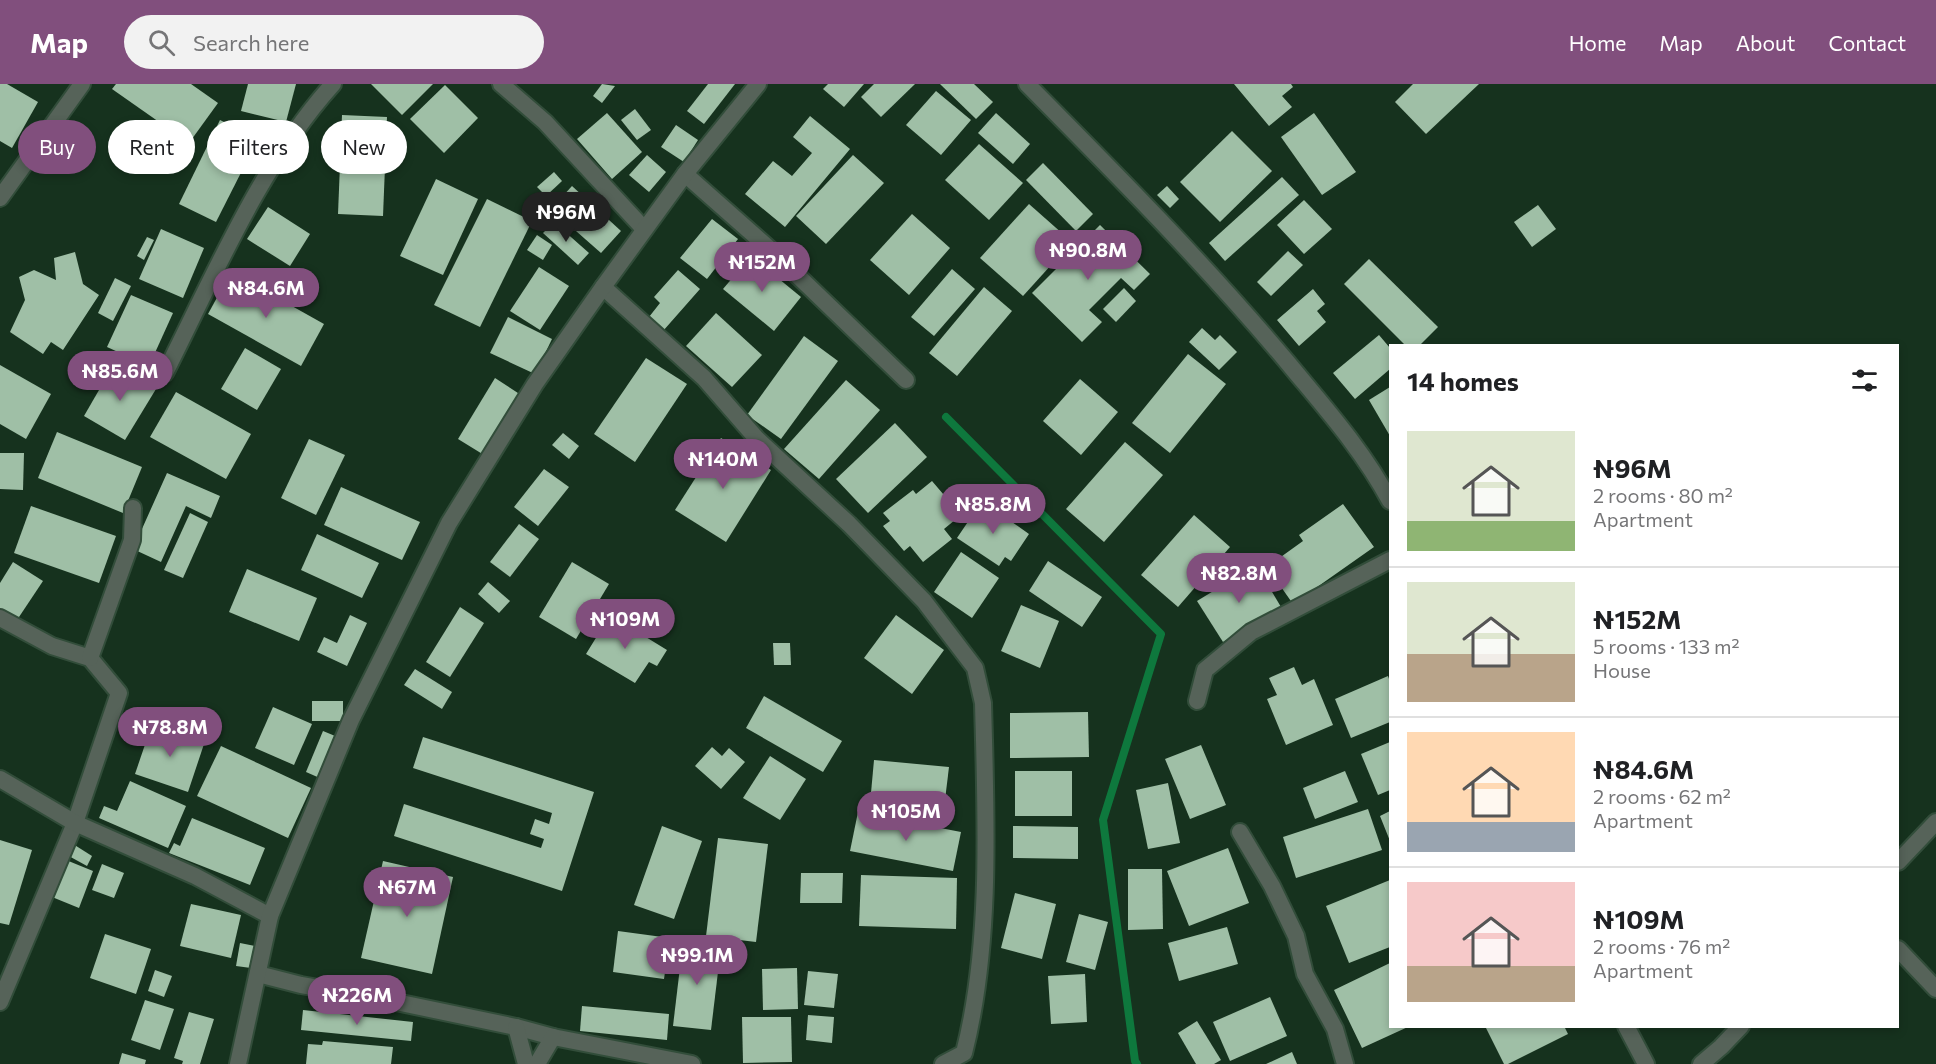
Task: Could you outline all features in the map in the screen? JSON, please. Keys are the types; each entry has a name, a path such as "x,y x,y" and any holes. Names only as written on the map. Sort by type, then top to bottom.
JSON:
{"street":[{"path":"0,198 82,84"},
{"path":"165,372 262,182 318,100 333,84"},
{"path":"501,84 545,122 644,229"},
{"path":"238,1064 270,916 351,720 449,523 535,384 603,287 684,174 758,84"},
{"path":"1027,84 1120,178 1259,328 1354,442 1389,499"},
{"path":"684,174 772,251 906,380"},
{"path":"603,287 704,378 757,439 849,524 917,594 975,668 983,703 984,929 970,1028 964,1053 943,1064"},
{"path":"90,658 132,540 133,508"},
{"path":"1197,702 1205,670 1251,632 1389,561"},
{"path":"0,618 52,646 90,658 119,693 75,823 0,1002"},
{"path":"0,779 75,823 195,876 270,916"},
{"path":"1899,861 1936,822"},
{"path":"1240,832 1272,886 1296,936 1305,974 1335,1029 1345,1064"},
{"path":"1899,951 1936,989"},
{"path":"258,974 301,985 372,997 553,1037 692,1064"},
{"path":"516,1027 526,1064"},
{"path":"1627,1028 1646,1064"},
{"path":"1701,1064 1739,1028"},
{"path":"537,1064 553,1037"}],"building":[{"path":"0,84 7,84 38,102 28,120 18,120 18,137 12,148 0,141"},
{"path":"116,84 191,84 218,103 195,135 195,120 156,120 112,89"},
{"path":"248,84 296,84 287,120 241,111"},
{"path":"371,84 433,84 402,115"},
{"path":"602,84 615,86 602,103 593,96"},
{"path":"708,84 735,84 704,124 687,111"},
{"path":"828,84 864,84 844,107 823,89"},
{"path":"874,84 915,84 881,117 861,97"},
{"path":"940,84 974,84 993,102 976,119"},
{"path":"1234,84 1291,84 1293,87 1282,96 1292,107 1269,126"},
{"path":"1413,84 1479,84 1426,134 1395,102"},
{"path":"445,85 478,118 444,153 410,119"},
{"path":"936,91 971,120 941,155 906,125"},
{"path":"635,109 651,130 637,140 621,120"},
{"path":"607,113 642,152 612,179 577,139"},
{"path":"996,113 1030,144 1013,164 978,133"},
{"path":"1314,113 1356,172 1322,195 1281,137"},
{"path":"342,115 387,117 387,120 342,120"},
{"path":"810,116 850,149 785,227 745,194 773,161 792,176 812,153 793,137"},
{"path":"676,125 698,140 684,162 661,147"},
{"path":"1232,131 1272,171 1220,222 1180,182"},
{"path":"979,144 1023,183 989,220 945,180"},
{"path":"207,147 207,174 240,174 216,222 179,204"},
{"path":"647,155 666,172 649,192 629,175"},
{"path":"853,155 884,183 826,244 796,216"},
{"path":"1043,163 1093,214 1076,231 1026,180"},
{"path":"554,172 562,181 546,196 537,187"},
{"path":"340,174 385,174 383,216 338,214"},
{"path":"1282,177 1299,195 1225,261 1209,243"},
{"path":"436,179 478,199 443,275 400,256"},
{"path":"572,186 621,231 601,253 551,209"},
{"path":"1167,186 1179,199 1170,208 1157,195"},
{"path":"487,199 532,221 480,327 434,305"},
{"path":"1304,200 1332,229 1304,254 1277,225"},
{"path":"1029,204 1072,242 1023,296 980,258"},
{"path":"1538,205 1556,229 1532,247 1514,222"},
{"path":"268,207 310,234 290,266 247,239"},
{"path":"538,210 549,220 542,228 531,218"},
{"path":"912,214 950,248 909,295 870,260"},
{"path":"712,219 738,239 707,279 680,258"},
{"path":"554,222 589,253 578,265 543,233"},
{"path":"1100,225 1150,274 1134,290 1121,278 1089,310 1102,322 1082,342 1032,293"},
{"path":"161,229 204,248 183,298 139,279"},
{"path":"537,235 552,245 543,260 527,250"},
{"path":"147,237 154,240 144,260 137,256"},
{"path":"1288,251 1303,265 1271,296 1257,282"},
{"path":"75,252 83,284 99,295 63,350 51,342 43,354 10,332 25,300 19,277 34,270 56,280 54,258"},
{"path":"751,256 801,297 774,331 723,289"},
{"path":"1369,259 1438,327 1421,344 1404,344 1344,284"},
{"path":"539,267 569,286 540,330 510,311"},
{"path":"952,269 975,289 934,336 911,317"},
{"path":"678,270 700,289 663,331 649,317 660,303 654,297"},
{"path":"231,272 324,324 301,366 208,314"},
{"path":"115,278 131,286 113,321 98,313"},
{"path":"984,287 1012,311 957,376 929,353"},
{"path":"1124,288 1136,301 1116,322 1103,309"},
{"path":"1313,289 1325,304 1317,311 1326,322 1299,346 1277,320"},
{"path":"131,295 173,313 149,366 107,347"},
{"path":"716,313 762,355 732,387 686,346"},
{"path":"508,317 552,339 535,374 490,353"},
{"path":"1202,328 1215,340 1220,335 1237,352 1219,370 1189,342"},
{"path":"1379,335 1389,347 1389,370 1355,399 1333,373"},
{"path":"804,336 838,361 781,439 747,415"},
{"path":"245,348 281,369 257,410 221,389"},
{"path":"1188,354 1226,384 1170,453 1132,423"},
{"path":"646,358 687,384 635,462 594,434"},
{"path":"114,364 156,389 125,440 84,416"},
{"path":"0,365 51,394 26,439 0,424"},
{"path":"495,378 521,395 484,455 458,439"},
{"path":"1080,379 1118,412 1081,455 1043,421"},
{"path":"846,380 880,410 819,479 784,449"},
{"path":"1389,388 1389,434 1369,400"},
{"path":"176,392 251,434 226,479 150,437"},
{"path":"895,423 927,457 868,513 836,479"},
{"path":"57,432 142,467 123,513 38,478"},
{"path":"563,433 579,446 569,459 552,445"},
{"path":"721,438 771,470 726,542 675,510"},
{"path":"309,439 345,455 316,515 281,498"},
{"path":"1125,442 1163,475 1104,542 1066,509"},
{"path":"0,453 24,453 23,490 0,489"},
{"path":"544,469 569,487 538,526 514,507"},
{"path":"167,473 220,496 211,518 186,506 161,562 133,549"},
{"path":"932,481 961,515 944,529 952,539 923,562 910,546 904,551 883,526 890,521 883,513 913,490 916,494"},
{"path":"341,487 420,522 402,560 324,525"},
{"path":"982,501 1029,534 1011,561 1005,557 999,566 957,538"},
{"path":"1343,504 1374,547 1293,604 1267,567 1303,541 1299,535"},
{"path":"31,506 116,536 99,583 14,553"},
{"path":"190,513 208,522 183,578 164,570"},
{"path":"1194,515 1230,547 1178,607 1141,575"},
{"path":"519,524 539,539 510,577 490,562"},
{"path":"317,534 379,563 362,598 301,570"},
{"path":"961,552 999,578 972,618 934,592"},
{"path":"1048,561 1102,597 1082,627 1029,591"},
{"path":"13,562 43,581 17,620 0,609 0,583"},
{"path":"572,562 609,584 576,639 539,617"},
{"path":"1256,565 1281,607 1223,642 1197,601"},
{"path":"247,569 317,598 299,641 229,612"},
{"path":"488,582 510,601 499,613 478,594"},
{"path":"1021,605 1059,621 1040,668 1001,651"},
{"path":"460,607 484,623 450,677 426,662"},
{"path":"350,615 367,623 347,666 317,652 324,637 337,643"},
{"path":"610,615 667,650 657,666 649,662 635,683 586,654"},
{"path":"896,615 944,650 912,694 864,658"},
{"path":"773,643 790,643 791,665 774,665"},
{"path":"1294,667 1302,685 1314,679 1333,725 1286,745 1267,699 1277,695 1269,678"},
{"path":"415,669 452,692 442,709 404,685"},
{"path":"1388,676 1389,722 1351,738 1335,699"},
{"path":"764,696 842,741 823,772 746,728"},
{"path":"312,701 343,701 343,721 312,721"},
{"path":"273,707 312,724 294,765 255,748"},
{"path":"1088,712 1089,757 1010,758 1010,713"},
{"path":"152,724 205,741 188,792 135,774"},
{"path":"323,731 340,738 322,779 306,772"},
{"path":"423,737 594,792 562,891 394,836 404,804 541,848 544,839 530,834 535,819 549,824 552,813 413,768"},
{"path":"1389,742 1389,790 1378,795 1361,754"},
{"path":"1201,745 1226,805 1190,819 1165,759"},
{"path":"221,746 311,788 288,838 197,796"},
{"path":"712,747 722,756 729,748 745,762 721,789 695,766"},
{"path":"770,756 806,779 780,820 743,798"},
{"path":"874,760 949,767 945,800 871,793"},
{"path":"1015,771 1072,771 1072,816 1015,816"},
{"path":"1345,771 1358,802 1315,819 1303,788"},
{"path":"130,781 186,806 168,848 99,818 104,806 117,811"},
{"path":"1168,783 1180,843 1148,849 1136,790"},
{"path":"1368,809 1382,850 1296,878 1283,837"},
{"path":"858,812 961,832 953,871 850,851"},
{"path":"1389,812 1389,838 1380,816"},
{"path":"192,818 265,848 250,885 169,853 174,843 180,846"},
{"path":"662,826 702,841 674,919 634,905"},
{"path":"1013,826 1078,827 1078,859 1013,858"},
{"path":"718,838 768,844 756,942 706,936"},
{"path":"0,840 32,850 9,925 0,923"},
{"path":"73,844 92,856 87,866 67,855"},
{"path":"1228,848 1249,903 1189,926 1167,871"},
{"path":"66,860 93,871 79,908 52,897"},
{"path":"383,861 453,877 432,974 361,958"},
{"path":"102,864 124,873 114,898 92,890"},
{"path":"1128,869 1162,869 1163,929 1128,930"},
{"path":"801,873 843,873 842,903 800,903"},
{"path":"861,875 957,878 956,929 859,926"},
{"path":"1389,880 1389,947 1349,963 1326,906"},
{"path":"1015,893 1056,904 1042,959 1001,948"},
{"path":"191,904 241,915 231,958 180,946"},
{"path":"1079,914 1108,922 1095,970 1066,962"},
{"path":"1227,927 1238,964 1179,981 1168,943"},
{"path":"618,931 670,938 664,979 613,972"},
{"path":"105,934 151,949 136,994 90,978"},
{"path":"683,942 721,947 711,1030 673,1026"},
{"path":"240,943 255,946 251,968 236,966"},
{"path":"1389,963 1389,1028 1406,1028 1362,1048 1334,990"},
{"path":"797,968 798,1009 763,1010 762,969"},
{"path":"155,970 172,976 164,997 148,991"},
{"path":"808,971 838,974 834,1008 804,1005"},
{"path":"1085,974 1087,1022 1051,1024 1048,976"},
{"path":"1270,997 1287,1036 1230,1061 1213,1022"},
{"path":"145,1000 174,1009 160,1050 131,1040"},
{"path":"582,1006 669,1014 667,1040 580,1031"},
{"path":"303,1010 413,1022 411,1041 301,1030"},
{"path":"189,1012 214,1019 200,1064 182,1064 183,1061 174,1058"},
{"path":"808,1015 834,1017 832,1043 806,1040"},
{"path":"742,1017 791,1017 792,1062 743,1063"},
{"path":"1197,1021 1221,1060 1214,1064 1196,1064 1178,1033"},
{"path":"1486,1028 1565,1028 1568,1034 1504,1064"},
{"path":"323,1041 393,1047 391,1064 306,1064 308,1044 322,1045"},
{"path":"1292,1052 1297,1064 1266,1064"},
{"path":"122,1053 146,1060 145,1064 119,1064"}],"waterway":[{"path":"946,417 1161,634 1103,820 1137,1064"}]}
